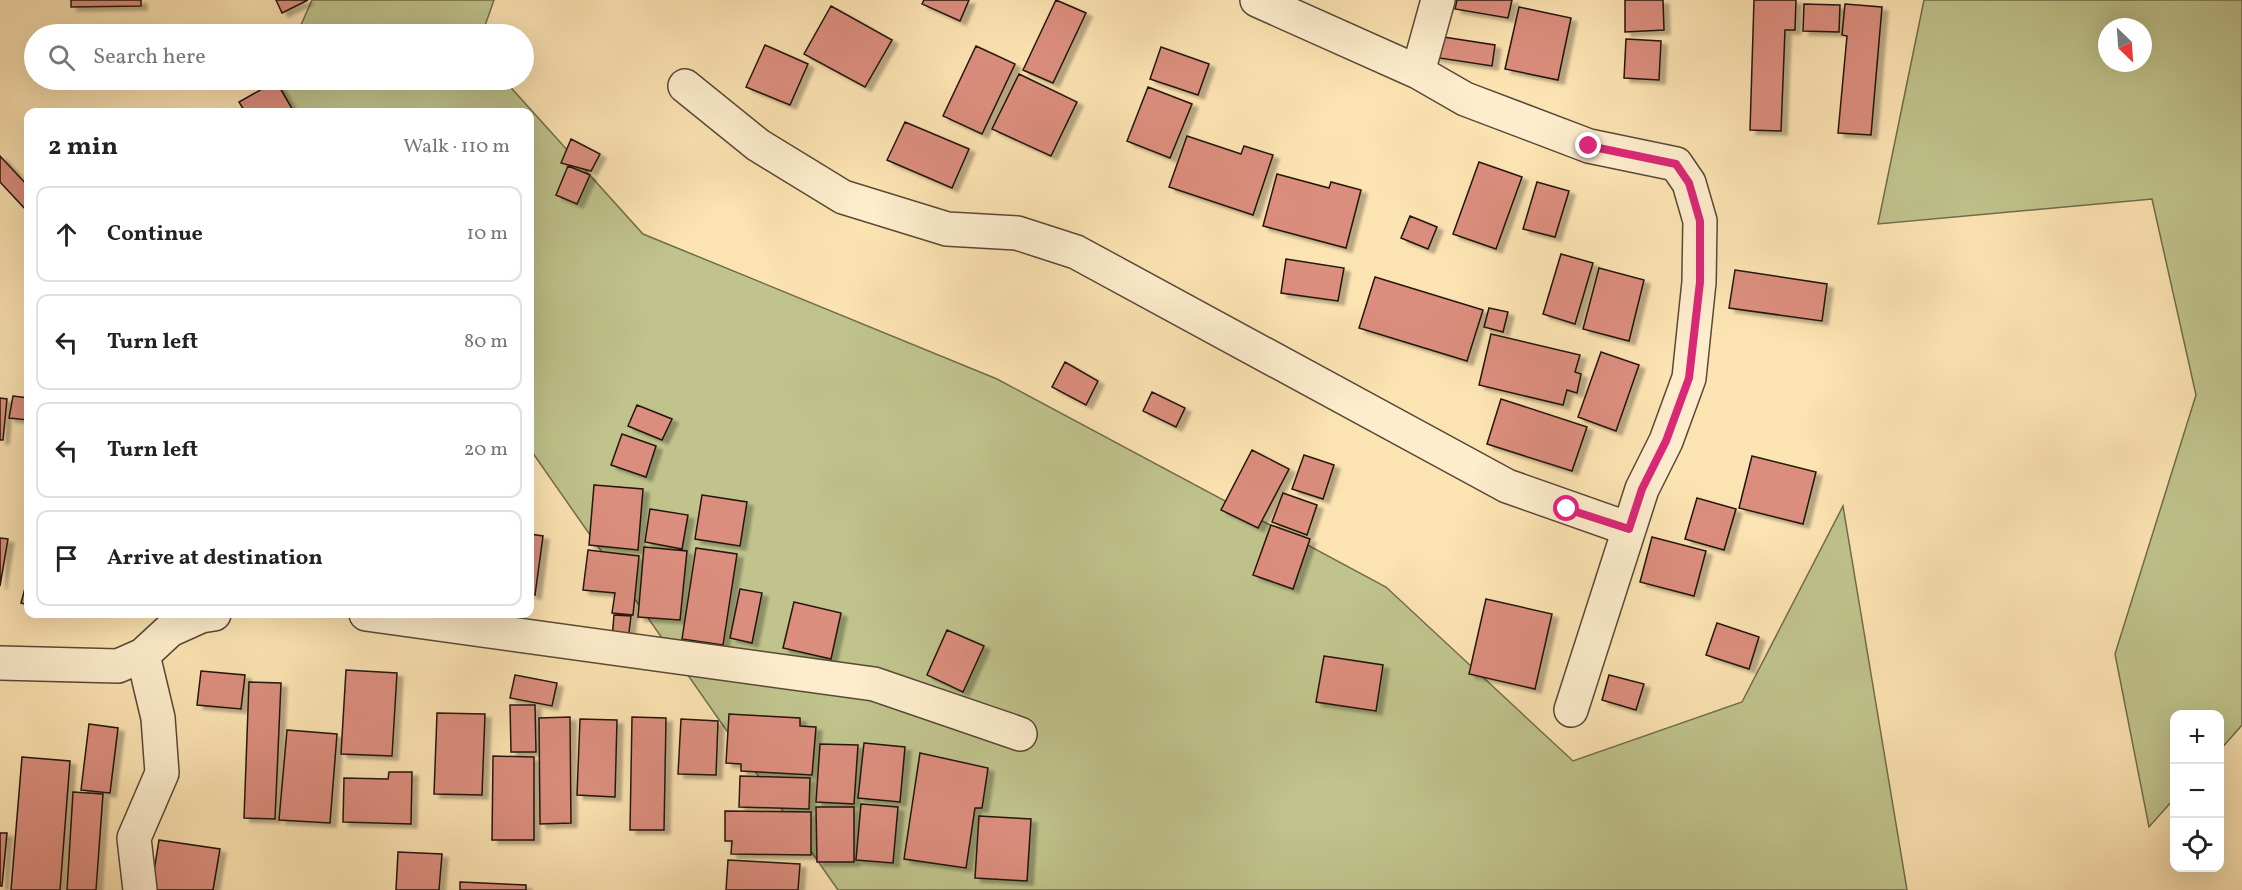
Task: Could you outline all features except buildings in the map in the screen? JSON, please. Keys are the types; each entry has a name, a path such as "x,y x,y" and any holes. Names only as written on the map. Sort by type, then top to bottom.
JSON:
{"street":[{"path":"1257,0 1418,72 1466,99 1589,146 1676,164 1689,183 1700,221 1700,282 1689,378 1666,441 1642,489 1571,710"},
{"path":"1418,72 1438,0"},
{"path":"685,86 758,145 843,196 947,229 1017,233 1076,252 1507,486 1629,529"},
{"path":"0,663 118,666 143,655 171,630 197,618"},
{"path":"395,618 874,684 1020,734"},
{"path":"140,890 134,838 162,773 158,718 143,655"}],"green space":[{"path":"312,0 494,0 486,24 301,24"},
{"path":"1924,0 2242,0 2242,725 2224,745 2224,710 2170,710 2170,803 2149,827 2115,654 2196,395 2152,199 1878,224"},
{"path":"279,90 513,90 529,108 291,108"},
{"path":"534,113 643,234 997,379 1386,587 1573,761 1742,702 1843,506 1907,890 838,890 534,455"}],"route":[{"path":"1567,509 1629,529 1642,489 1666,441 1689,378 1700,282 1700,221 1689,183 1676,164 1589,146"}]}
